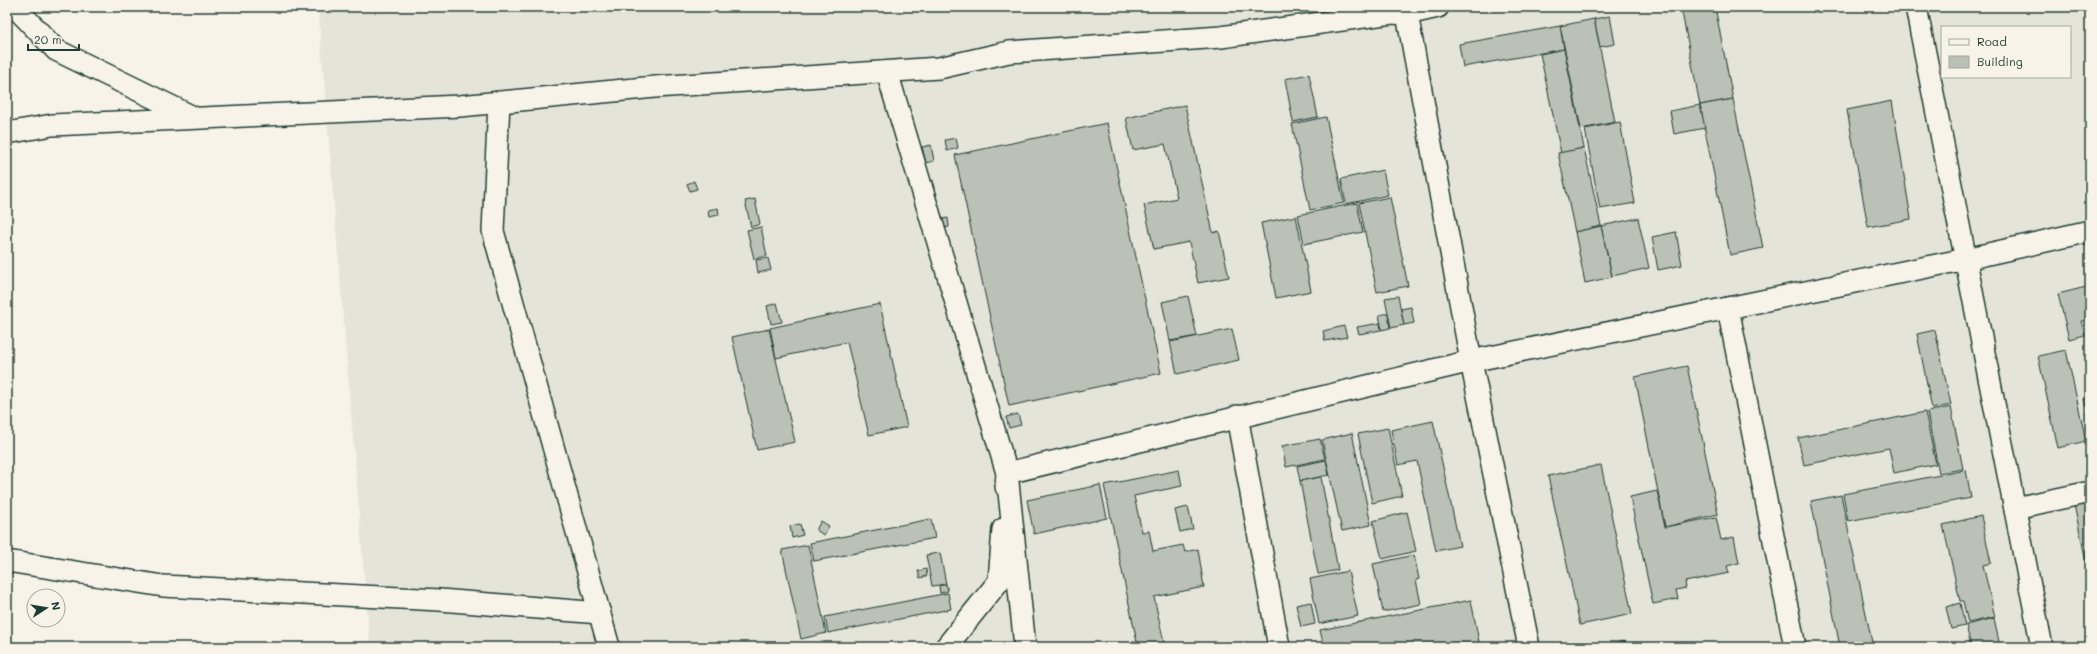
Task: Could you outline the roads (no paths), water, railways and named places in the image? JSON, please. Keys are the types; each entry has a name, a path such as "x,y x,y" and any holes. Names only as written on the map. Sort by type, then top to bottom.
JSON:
{"street":[{"path":"15,7 56,50 195,118"},
{"path":"7,133 52,125 460,106 655,87 939,68 1009,52 1221,37 1392,12 1407,14 1438,7"},
{"path":"1916,7 2042,647"},
{"path":"1407,14 1471,361 1529,647"},
{"path":"887,72 1007,473 1025,647"},
{"path":"499,102 493,231 609,647"},
{"path":"1007,473 1237,416 1471,361 1966,259 2090,231"},
{"path":"1728,308 1795,647"},
{"path":"1237,416 1279,647"},
{"path":"946,647 999,581 1007,473"},
{"path":"2015,508 2090,492"},
{"path":"7,561 163,586 440,600 600,613"}]}
